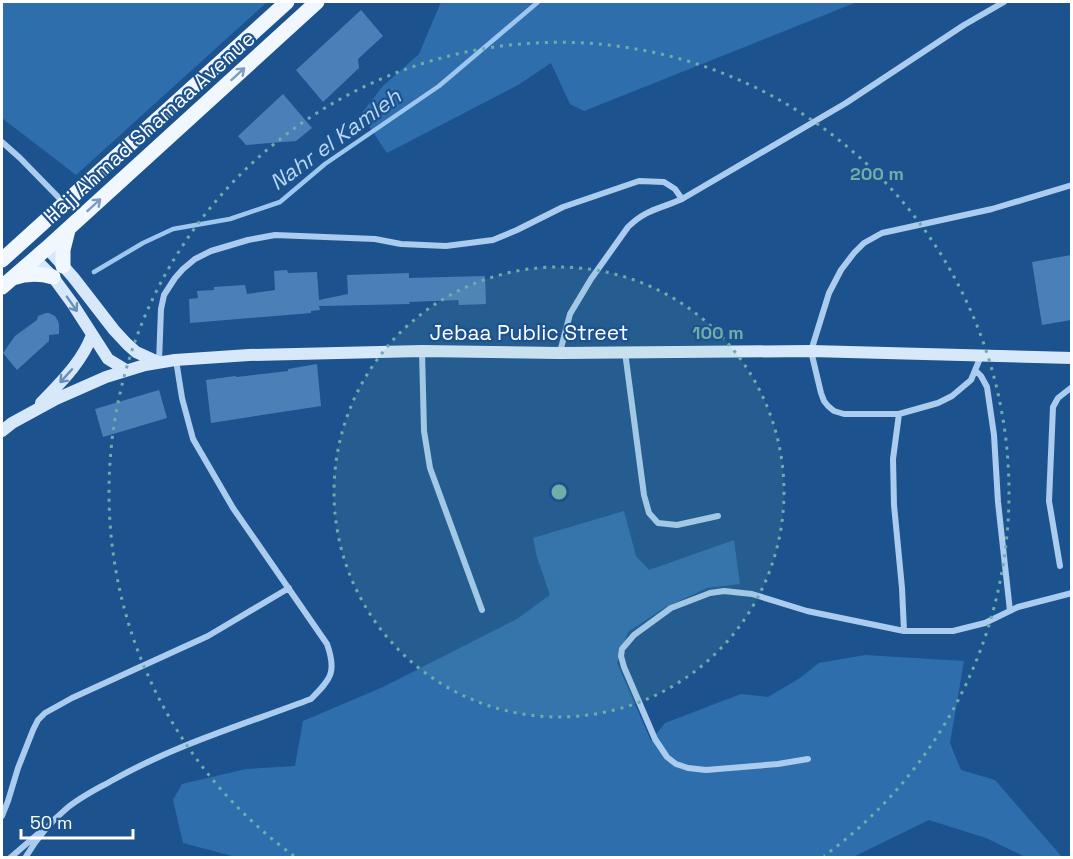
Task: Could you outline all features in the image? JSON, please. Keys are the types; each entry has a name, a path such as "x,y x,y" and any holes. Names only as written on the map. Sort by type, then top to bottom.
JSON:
{"main road":[{"name":"Hajj Ahmad Shamaa Avenue","path":"30,245 65,204 287,2"},
{"name":"Hajj Ahmad Shamaa Avenue","path":"30,245 47,248 317,2"},
{"path":"58,272 69,228"},
{"path":"30,245 127,344 136,352 159,362"},
{"path":"2,260 30,245"},
{"path":"6,283 30,245"},
{"path":"47,248 72,303 92,335 108,359 126,370"},
{"path":"6,283 24,275 46,275 58,272"},
{"path":"32,411 76,365 92,335"},
{"name":"Jebaa Public Street","path":"2,431 32,411 56,399 126,370 159,362 249,355 422,351 560,353 810,351 1071,358"}],"street":[{"path":"560,353 570,315 591,279 635,220 649,211 682,199 846,103 1004,2"},
{"path":"2,142 65,204"},
{"path":"159,362 161,309 164,295 183,269 195,259 211,251 275,235 446,246 493,240 563,207 639,181 664,182 675,189 682,199"},
{"path":"981,356 971,380 952,396 938,403 899,414 844,414 828,406 824,401 810,351 829,293 841,270 864,243 882,233 992,209 1071,185"},
{"path":"422,351 424,431 429,468 482,609"},
{"path":"624,352 644,495 649,513 658,523 677,525 718,516"},
{"path":"10,858 76,801 128,771 207,737 311,699 327,683 331,675 332,659 327,644 233,508 193,439 182,398 176,360"},
{"path":"976,371 987,387 994,435 998,502 1010,611"},
{"path":"1060,566 1049,501 1053,407 1058,398 1071,387"},
{"path":"899,414 893,459 894,505 904,632"},
{"path":"2,816 33,730 45,713 72,698 208,636 289,588"},
{"path":"808,759 706,770 676,764 667,757 655,739 624,667 622,649 634,635 671,608 710,593 724,591 752,594 807,611 904,632 953,631 985,622 1018,607 1071,593"},
{"path":"25,858 54,821"}],"shaded area":[{"path":"2,2 267,2 76,175 2,118"},
{"path":"441,2 857,2 584,111 570,104 551,63 518,85 387,153 361,114 383,86 419,54"},
{"path":"624,511 636,556 649,570 734,540 740,584 707,588 664,608 628,632 617,663 651,741 665,723 741,694 768,697 800,678 819,663 865,655 964,661 950,743 961,770 995,780 1062,857 1025,857 986,838 929,820 853,857 236,857 183,843 173,800 182,784 246,769 295,766 303,721 383,687 517,619 550,595 533,538"}],"building":[{"path":"361,10 383,36 358,59 359,68 323,102 296,70"},
{"path":"283,94 312,128 296,141 246,145 238,136"},
{"path":"1071,255 1071,320 1042,325 1032,262"},
{"path":"287,270 288,273 317,272 319,300 348,294 347,275 409,273 409,278 485,276 486,304 459,305 458,300 409,302 410,304 319,306 320,310 311,311 311,313 190,323 189,299 198,298 197,291 214,290 214,287 245,285 247,294 275,290 274,271"},
{"path":"46,313 55,316 59,324 59,334 49,335 49,341 17,370 3,353 15,336 37,320 38,316"},
{"path":"317,364 321,406 211,423 206,380 288,371 288,369"},
{"path":"159,390 167,418 103,437 95,409"}],"waterway":[{"name":"Nahr el Kamleh","path":"94,272 143,243 173,229 230,219 280,202 325,164 439,86 538,2"}]}
